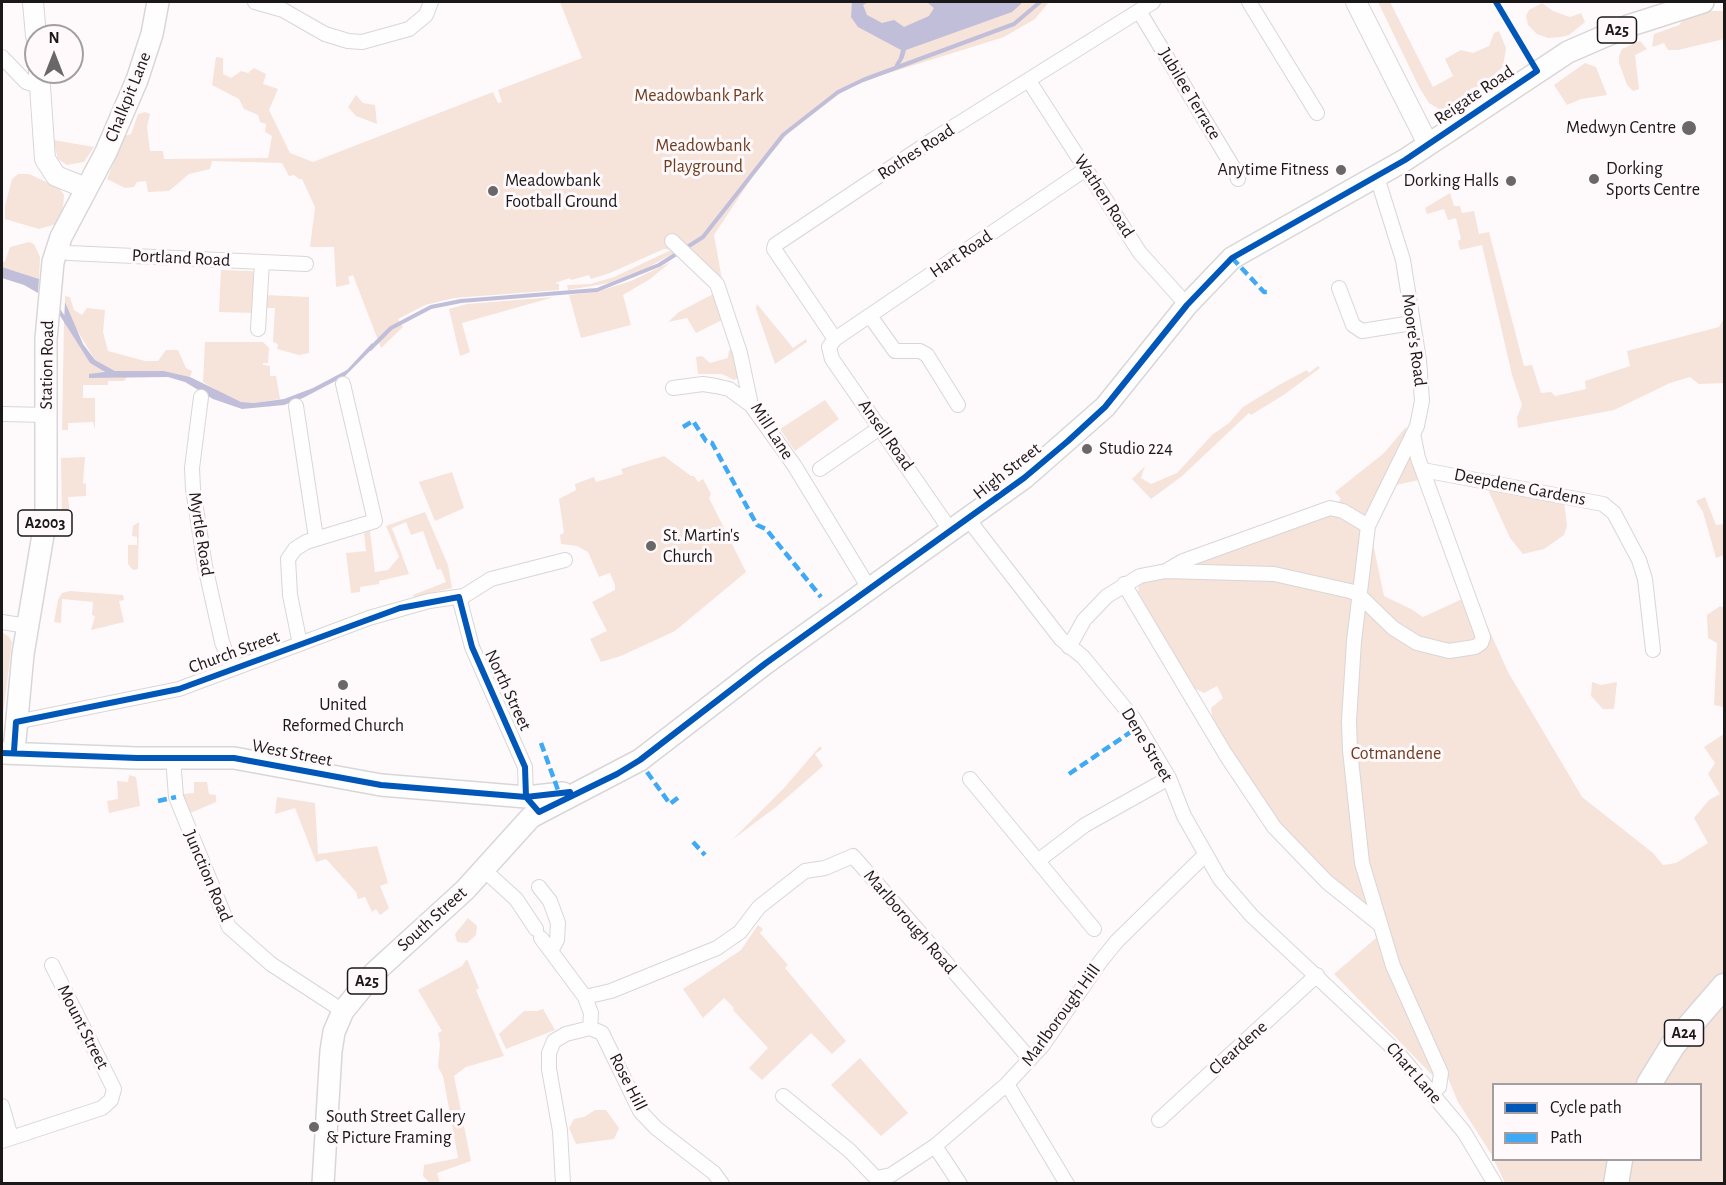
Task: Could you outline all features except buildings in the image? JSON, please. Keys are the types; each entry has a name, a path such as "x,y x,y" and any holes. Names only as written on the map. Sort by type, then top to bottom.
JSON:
{"highway":[{"name":"A24","path":"1649,1083 1674,1045 1725,986"},
{"path":"1616,1184 1620,1161"}],"main road":[{"name":"Chalkpit Lane","path":"86,188 106,152 142,66 152,34 158,2"},
{"name":"Reigate Road","path":"1428,144 1568,52 1628,26 1702,2"},
{"name":"High Street","path":"576,792 617,774 640,760 724,694 1024,478 1105,407 1211,278 1251,245 1377,177 1428,144"},
{"name":"Station Road","path":"16,722 27,626 45,524 50,280 56,249 86,188"},
{"name":"A2003","path":"8,752 16,722"},
{"name":"West Street","path":"8,752 234,758 381,785 526,797 576,792"},
{"name":"South Street","path":"323,1184 331,1051 334,1032 343,1011 375,972 484,870 517,831 536,814 576,792"},
{"name":"A25","path":"517,831 526,797"}],"street":[{"path":"33,2 35,24"},
{"path":"255,2 285,6 325,34 348,41 362,42 409,29 426,15 431,2"},
{"name":"Rothes Road","path":"835,339 774,249 775,245 934,140 1153,2"},
{"path":"1249,2 1317,113"},
{"path":"1356,2 1428,144"},
{"name":"Jubilee Terrace","path":"1139,11 1231,162 1238,179"},
{"path":"2,57 24,80"},
{"name":"Wathen Road","path":"1029,81 1140,253 1187,305"},
{"path":"39,84 45,159 56,176 86,188"},
{"name":"Hart Road","path":"835,339 1086,169"},
{"name":"Moore's Road","path":"1377,177 1403,260 1412,323 1422,395 1420,413 1413,434"},
{"name":"Mill Lane","path":"677,248 709,275 721,294 740,353 751,405 806,483 869,588"},
{"name":"Portland Road","path":"56,249 69,253 306,264"},
{"path":"258,329 262,262"},
{"path":"1338,288 1353,325 1362,331 1412,323"},
{"path":"870,316 895,351 920,351 927,355 958,405"},
{"name":"Ansell Road","path":"835,339 829,347 832,359 881,427 959,525"},
{"path":"300,644 296,633 288,559 295,549 316,538 375,521 343,384"},
{"path":"674,388 703,384 716,386 729,389 751,405"},
{"name":"Myrtle Road","path":"201,397 192,468 193,489 205,566 222,642 232,669"},
{"path":"296,406 316,538"},
{"path":"2,414 46,415"},
{"path":"820,469 881,427"},
{"path":"1069,646 1083,620 1107,596 1124,584 1147,574 1166,571 1274,574 1358,594 1406,638 1430,648 1449,651 1475,647 1482,643 1483,637 1423,470 1413,434"},
{"path":"1413,434 1368,526 1358,594 1350,694 1350,750 1362,863 1378,923 1407,1003 1441,1073 1439,1087 1432,1093"},
{"name":"Deepdene Gardens","path":"1423,470 1603,504 1614,513 1639,560 1645,579 1653,650"},
{"path":"1166,571 1183,561 1330,508 1343,510 1368,526"},
{"name":"Dene Street","path":"959,525 1069,646 1083,657 1116,696 1134,719 1169,778 1184,816 1220,879 1252,916 1317,975"},
{"name":"Church Street","path":"16,722 179,688 400,608 459,597 491,579 565,561"},
{"path":"1124,584 1226,756 1274,827 1327,882 1378,923"},
{"name":"North Street","path":"459,597 472,647 525,767 526,797"},
{"path":"2,622 27,626"},
{"name":"Junction Road","path":"173,757 176,797 229,927 271,964 343,1011"},
{"path":"1039,860 1084,825 1169,778"},
{"path":"970,779 1094,929"},
{"name":"Marlborough Hill","path":"783,1096 850,1151 876,1178 891,1175 935,1146 1007,1084 1030,1059 1117,941 1205,855"},
{"name":"Marlborough Road","path":"585,997 611,991 709,953 740,932 759,907 805,871 825,868 853,856 1030,1059"},
{"path":"484,870 516,899 538,934 585,997 591,1013 590,1028 566,1034 554,1041 549,1053 549,1069 560,1131 562,1184"},
{"path":"539,887 550,901 558,923 557,940 551,951"},
{"name":"Mount Street","path":"6,1139 102,1108 111,1100 114,1089 52,965"},
{"name":"Chart Lane","path":"1317,975 1380,1034 1432,1093 1464,1132 1492,1182"},
{"name":"Cleardene","path":"1159,1120 1317,975"},
{"name":"Rose Hill","path":"590,1028 602,1033 640,1111 656,1128 714,1173 722,1184"},
{"path":"1007,1084 1067,1184"},
{"path":"2,1106 6,1139"},
{"path":"935,1146 960,1184"}],"green space":[{"path":"560,2 1049,2 1035,19 1004,37 860,82 838,95 789,132 753,176 714,235 722,280 700,257 687,251 678,257 672,250 664,249 591,279 589,275 555,283 559,284 559,290 454,298 425,305 398,319 403,327 381,348 353,275 348,277 350,284 336,287 334,247 310,247 315,207 302,179 294,175 289,176 282,163 212,161 210,169 189,174 169,191 148,192 146,181 137,182 134,187 125,188 107,179 125,136 131,134 138,114 145,112 150,114 147,127 150,151 163,151 164,159 268,158 272,136 265,132 266,124 260,122 258,115 244,109 239,99 212,85 216,57 223,58 223,74 231,78 241,71 248,73 254,68 266,74 263,84 278,89 269,110 290,153 313,162 493,92 498,103 502,102 498,90 582,58"},
{"path":"1378,2 1390,2 1433,87 1453,76 1445,59 1461,50 1473,53 1489,46 1494,33 1499,31 1506,48 1503,67 1482,85 1470,89 1471,93 1448,108 1439,109 1429,103 1419,87"},
{"path":"1542,3 1553,11 1570,17 1581,13 1585,22 1569,35 1561,37 1548,38 1537,34 1528,25 1526,16 1529,10"},
{"path":"1705,11 1724,11 1724,39 1678,50 1668,50 1664,43 1652,47 1654,34 1679,25 1685,17"},
{"path":"1640,41 1647,49 1635,55 1639,89 1633,91 1627,85 1619,63 1619,56 1622,49"},
{"path":"1585,63 1596,67 1607,95 1581,99 1567,105 1554,85"},
{"path":"356,95 363,103 375,105 377,124 356,116 348,107"},
{"path":"53,140 94,147 84,162 67,165 58,159"},
{"path":"18,174 29,174 59,188 64,195 63,208 56,224 39,229 5,219 5,206 12,179"},
{"path":"1450,193 1454,206 1460,206 1462,213 1474,211 1479,234 1489,232 1524,366 1532,365 1541,393 1551,392 1555,396 1586,389 1585,381 1630,366 1627,351 1719,327 1724,318 1724,383 1699,384 1690,377 1670,383 1614,410 1518,428 1517,417 1522,405 1512,375 1482,245 1460,250 1458,241 1461,239 1456,218 1448,220 1444,209 1427,214 1425,208"},
{"path":"29,242 34,244 40,257 39,279 2,267 2,261 5,262 10,247"},
{"path":"671,250 674,253 647,268 609,283 568,290 567,285 590,284 614,277"},
{"path":"671,262 650,279 623,295 631,325 581,338 569,295 596,292 631,281"},
{"path":"221,270 252,271 255,275 254,313 219,312"},
{"path":"715,293 724,319 696,333 687,318 668,322 679,312"},
{"path":"265,295 309,297 309,353 299,355 277,349 278,344 273,342 275,308 264,308"},
{"path":"65,296 70,297 74,310 82,315 87,308 105,310 103,332 108,351 145,361 158,361 166,350 178,350 186,368 192,371 190,377 164,371 115,371 95,360 74,325"},
{"path":"554,297 462,323 470,352 460,356 449,309 467,304"},
{"path":"757,304 793,348 806,339 807,342 775,364 756,309"},
{"path":"64,322 90,363 106,373 89,378 127,377 124,381 108,381 108,385 83,385 83,398 95,398 95,430 93,422 68,423 68,430 62,430"},
{"path":"205,342 263,342 269,348 268,363 263,363 263,365 270,366 270,376 276,376 280,399 255,403 241,402 229,398 203,382"},
{"path":"735,349 741,377 734,380 722,374 698,374 696,357 702,356 710,363 728,358 729,350"},
{"path":"1318,366 1320,368 1285,394 1251,415 1249,413 1181,477 1151,499 1132,479 1145,466 1141,478 1151,484 1177,473 1212,435 1229,423 1243,407 1279,385 1307,370 1309,373"},
{"path":"825,400 839,419 795,451 780,429"},
{"name":"Cotmandene","path":"1406,427 1409,453 1419,480 1391,486 1374,525 1374,548 1384,596 1423,617 1473,594 1508,672 1582,797 1653,853 1663,865 1676,863 1708,843 1694,818 1709,800 1720,794 1708,774 1715,763 1704,747 1724,734 1724,976 1640,1083 1492,1083 1492,1155 1458,1102 1445,1071 1432,1075 1334,974 1376,938 1374,928 1359,906 1283,834 1213,724 1211,708 1223,698 1217,686 1204,693 1192,687 1138,592 1139,585 1145,579 1326,514 1341,499 1335,492 1384,453"},
{"path":"664,456 694,476 698,482 703,479 711,494 709,498 746,572 675,631 621,656 601,662 590,639 607,631 592,602 615,590 615,585 610,573 599,577 588,552 577,546 561,544 560,535 564,533 559,499 576,490 575,484 594,477 596,482 623,474 621,469"},
{"path":"85,457 83,483 86,484 86,496 68,497 71,526 62,519 61,458"},
{"path":"452,472 464,508 435,521 419,482"},
{"path":"1491,489 1564,501 1567,526 1564,535 1544,549 1523,554 1510,538 1489,492"},
{"path":"1705,497 1716,525 1724,524 1724,555 1716,558 1703,512 1696,501"},
{"path":"425,512 448,565 452,588 414,597 413,595 446,582 441,569 437,570 423,531 411,535 406,522 392,528 409,574 379,581 379,584 360,587 360,592 351,593 346,553 366,551 364,533 370,531 375,572 388,570 399,557 386,526"},
{"path":"139,522 138,569 133,570 128,564 128,545 137,545 137,537 132,536 133,526"},
{"path":"70,591 123,595 124,600 119,601 124,622 91,630 95,616 92,615 93,602 62,599 61,623 54,622 58,600 62,593"},
{"path":"1720,606 1724,608 1724,707 1714,705 1717,643 1708,638 1707,615"},
{"path":"2,632 12,642 2,723"},
{"path":"1592,682 1601,685 1617,682 1614,709 1603,709 1591,696"},
{"path":"820,746 822,749 815,754 823,766 776,807 732,840 784,788"},
{"path":"129,775 136,777 140,806 109,813 107,801 118,799 117,781 128,782"},
{"path":"194,782 207,782 209,794 216,795 216,802 190,813 182,794 194,793"},
{"path":"277,797 315,803 318,854 377,846 388,883 380,886 389,908 387,910 380,915 376,909 372,912 365,897 358,899 356,892 326,859 316,862 295,808 275,814"},
{"path":"468,918 477,926 476,935 467,943 457,942 455,934"},
{"path":"758,925 763,929 760,933 788,965 785,968 846,1041 832,1054 811,1033 762,1080 749,1068 768,1048 733,1010 734,1008 724,998 703,1018 683,989 741,950"},
{"path":"467,959 479,988 476,990 504,1056 466,1067 454,1076 471,1161 437,1173 440,1183 430,1183 423,1176 424,1165 458,1158 443,1076 438,1067 440,1044 438,1033 442,1031 418,990 462,966"},
{"path":"1724,1003 1724,1183 1625,1184 1631,1161 1702,1161 1702,1083 1660,1083 1688,1044"},
{"path":"543,1009 555,1030 506,1049 499,1034 524,1011"},
{"path":"860,1058 908,1113 881,1136 831,1085"},
{"path":"595,1110 606,1110 619,1128 614,1139 576,1144 569,1128 574,1119 584,1117"},
{"path":"1494,1161 1613,1161 1609,1184 1505,1183"}],"water":[{"path":"852,2 868,2 863,5 867,15 882,23 894,20 904,27 929,16 934,8 927,2 1023,2 1012,12 906,50 904,57 899,58 901,50 858,27 851,17"},
{"path":"2,267 39,279 38,293 24,285 2,278"},
{"path":"65,302 83,344 95,360 115,371 164,371 190,377 241,402 254,403 284,399 313,388 347,370 372,343 374,347 345,376 303,398 284,405 242,409 213,399 185,382 168,377 89,378 89,374 105,372 90,363 64,322"}],"waterway":[{"path":"370,349 391,328 431,307 461,301 597,290 659,265 703,237 783,135 838,92 863,80 1014,24 1040,2"},
{"path":"897,65 902,57"},
{"path":"56,306 67,323"}],"marked path":[{"path":"1232,258 1264,292 1267,292"},
{"path":"683,427 693,421 706,441 712,443 757,525 766,529 821,597"},
{"path":"1069,774 1138,727"},
{"path":"541,743 559,793"},
{"path":"647,772 670,804 680,796"},
{"path":"158,801 176,797"},
{"path":"693,842 705,855"}],"cycle path":[{"path":"526,797 539,812 617,774 640,760 766,663 1024,478 1068,441 1105,407 1187,305 1232,258 1405,160 1537,71 1496,2"},
{"path":"14,751 16,722 179,689 400,608 459,597 472,647 525,767 526,797"},
{"path":"2,753 137,758 234,758 381,785 526,797 570,792"}],"place":[{"name":"Medwyn Centre","path":"1689,128"},
{"name":"Anytime Fitness","path":"1341,170"},
{"name":"Dorking Sports Centre","path":"1594,179"},
{"name":"Dorking Halls","path":"1511,181"},
{"name":"Meadowbank Football Ground","path":"493,191"},
{"name":"Studio 224","path":"1087,449"},
{"name":"St. Martin's Church","path":"651,546"},
{"name":"United Reformed Church","path":"343,685"},
{"name":"South Street Gallery & Picture Framing","path":"314,1127"}],"park label":[{"name":"Meadowbank Park","path":"699,96"},
{"name":"Meadowbank Playground","path":"703,156"}]}
